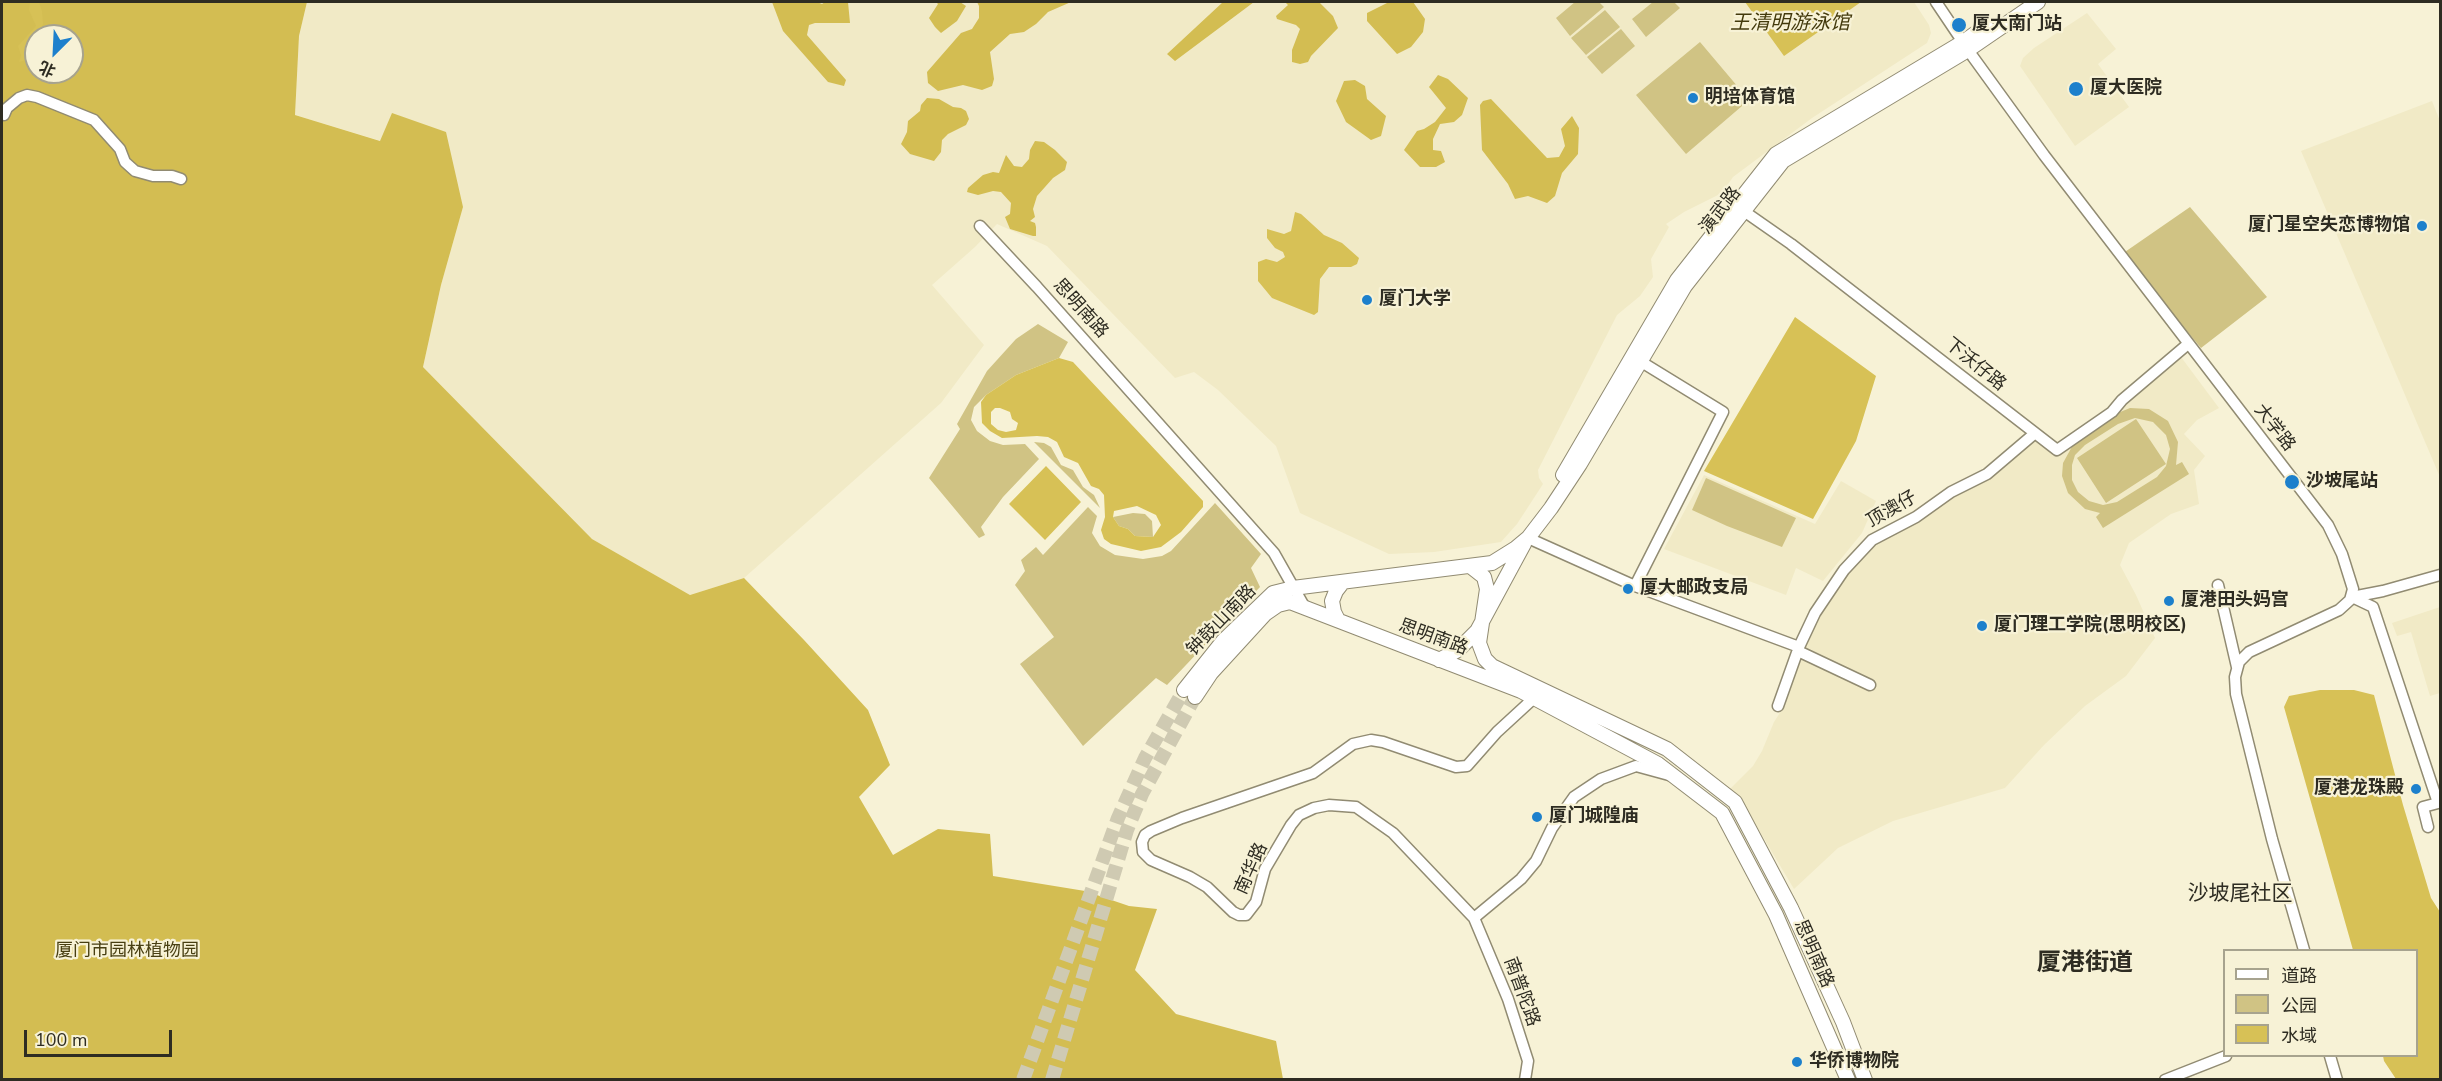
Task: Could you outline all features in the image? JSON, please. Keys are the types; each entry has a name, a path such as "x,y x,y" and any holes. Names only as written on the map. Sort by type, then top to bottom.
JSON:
{"main road":[{"name":"演武路","path":"1966,46 2022,2"},
{"name":"演武路","path":"1439,660 1465,645 1484,618 1528,538 1637,358 1677,280 1740,208 1776,154 1966,46 2038,2"},
{"name":"钟鼓山南路","path":"1304,606 1290,602 1278,605 1265,614 1189,694 1223,641 1273,593 1293,588 1492,562 1528,538"},
{"name":"思明南路","path":"1470,566 1484,577 1487,589 1480,650 1492,666 1667,749 1735,802 1791,908 1843,1022 1865,1080"},
{"path":"1338,620 1332,602 1343,582"},
{"name":"思明南路","path":"1304,606 1534,698 1658,764 1722,813 1776,915 1848,1080"}],"street":[{"name":"大学路","path":"1936,2 1966,46 2188,344 2328,525 2342,554 2353,589 2352,597"},
{"path":"4,115 7,108 19,98 27,95 37,97 94,120 120,149 125,162 135,171 153,176 172,176 182,179"},
{"name":"下沃仔路","path":"1740,208 1919,342 2056,450 2112,412 2122,400 2188,344"},
{"name":"思明南路","path":"980,226 1274,553 1304,606"},
{"path":"1635,586 1723,412 1637,358"},
{"name":"顶澳仔","path":"1778,706 1815,613 1838,579 1872,540 1916,517 1951,492 1987,474 2034,434"},
{"path":"1528,538 1635,586 1799,649 1870,685"},
{"path":"2237,667 2249,652 2339,610 2352,597 2440,575"},
{"path":"2218,585 2237,667 2236,694 2272,839 2303,949"},
{"path":"2352,597 2373,607 2438,803 2423,807 2428,827"},
{"name":"南华路","path":"1474,918 1393,833 1356,807 1329,805 1314,808 1299,815 1266,869 1256,902 1246,915 1233,912 1207,887 1190,877 1151,860 1143,852 1142,842 1145,835 1151,831 1182,818 1313,773 1353,744 1371,740 1383,742 1456,767 1467,766 1497,732 1534,698"},
{"path":"1474,918 1521,879 1536,861 1552,828 1574,797 1601,779 1636,766 1674,776"},
{"name":"南普陀路","path":"1474,918 1508,999 1528,1061 1525,1080"},
{"path":"2165,1080 2223,1057"},
{"path":"2330,1057 2337,1080"}],"shaded area":[{"name":"厦门大学","path":"307,2 1914,2 1929,25 1931,33 1927,43 1812,118 1733,177 1722,193 1666,224 1669,227 1651,259 1653,277 1640,296 1617,315 1538,470 1543,484 1517,524 1501,542 1434,552 1389,554 1300,513 1276,446 1218,390 1194,372 1175,378 1047,246 997,224 932,285 984,345 941,403 744,578 690,595 592,539 423,367 441,285 463,207 381,141 295,115 299,36"},
{"name":"厦大医院","path":"2087,13 2116,49 2098,64 2129,107 2075,146 2020,66 2023,58 2034,48"},
{"path":"2432,101 2440,121 2440,477 2301,151"},
{"name":"厦门理工学院(思明校区)","path":"2181,357 2219,408 2197,420 2184,434 2205,456 2194,470 2199,504 2171,514 2129,543 2120,565 2155,638 2126,676 2085,706 2044,745 2005,788 1893,821 1838,848 1794,889 1741,800 1730,789 1753,766 1762,751 1774,722 1783,708 1794,671 1820,615 1847,575 1875,545 1915,524 2029,440 2038,438 2053,455 2116,412"},
{"path":"1704,475 1815,524 1841,481 1876,501 1862,533 1823,581 1796,568 1786,595 1664,549"},
{"path":"2440,607 2440,693 2430,696 2411,632 2397,636 2392,623"}],"green space":[{"name":"厦门市园林植物园","path":"2,2 307,2 299,36 295,115 380,141 392,113 446,132 463,207 441,285 423,367 592,539 690,595 744,578 804,640 868,710 890,765 859,797 893,855 938,829 990,834 993,876 1085,891 1129,906 1157,909 1135,970 1176,1014 1276,1041 1283,1079 2,1080"},
{"path":"772,2 822,4 848,2 850,23 815,23 809,25 807,35 846,80 844,86 828,82 783,31"},
{"path":"936,2 960,2 966,6 957,21 941,33 929,18 938,4"},
{"path":"977,2 1071,2 1048,12 1024,32 1010,34 990,52 994,79 992,86 982,90 963,85 938,91 928,83 927,72 961,33 972,29 979,18"},
{"path":"1223,2 1254,2 1175,61 1167,54"},
{"path":"1285,2 1319,2 1333,16 1338,28 1308,62 1300,64 1292,62 1292,50 1300,29 1296,25 1277,19 1276,16 1288,5"},
{"path":"1389,2 1413,2 1425,19 1423,32 1411,47 1397,54 1367,21 1367,13"},
{"path":"1575,2 1599,2 1604,7 1570,36 1556,18"},
{"path":"1653,2 1674,2 1680,8 1646,37 1632,19"},
{"path":"1605,10 1620,27 1586,55 1571,38"},
{"path":"1621,29 1635,46 1602,74 1587,57"},
{"name":"明培体育馆","path":"1700,42 1749,100 1686,154 1636,95"},
{"path":"1438,75 1448,79 1468,98 1462,115 1454,122 1440,124 1433,139 1433,150 1441,151 1445,162 1436,167 1420,167 1404,150 1417,131 1435,122 1446,108 1429,87"},
{"path":"1355,80 1365,86 1367,99 1386,116 1381,136 1371,140 1346,122 1336,101 1344,81"},
{"path":"927,98 939,99 953,107 961,108 966,111 969,119 966,125 948,134 942,140 941,152 934,161 910,154 901,144 907,132 908,121 920,111 921,105"},
{"path":"1491,99 1547,158 1559,157 1565,146 1561,129 1572,116 1579,128 1578,154 1562,173 1555,196 1547,203 1528,196 1515,199 1508,184 1482,150 1480,105 1483,101"},
{"path":"1035,141 1044,142 1067,162 1065,170 1053,178 1037,196 1033,209 1035,217 1030,221 1035,223 1036,227 1036,236 1033,236 1010,229 1005,217 1010,214 1011,203 1001,192 993,191 978,195 967,192 968,188 983,175 999,173 1006,155 1014,166 1022,167 1029,159 1030,150"},
{"path":"2190,207 2267,297 2201,348 2122,254"},
{"path":"1038,324 1068,342 1059,358 1016,375 986,395 974,407 971,420 977,431 990,441 1003,445 1025,444 1039,459 1003,497 981,527 985,535 979,538 929,478 960,429 957,424 987,371 1016,339"},
{"path":"2130,408 2149,409 2168,421 2178,442 2176,465 2182,462 2189,474 2103,528 2096,517 2100,513 2085,509 2068,493 2062,476 2063,463 2074,443 2113,415","holes":["2135,418 2153,422 2166,435 2170,449 2166,466 2157,477 2117,502 2103,505 2089,501 2078,492 2072,480 2072,465 2075,455 2085,445 2118,424"]},
{"path":"2136,419 2166,464 2106,503 2077,458"},
{"path":"1034,442 1044,443 1051,447 1061,465 1073,470 1083,487 1094,495 1100,508"},
{"path":"1706,478 1796,518 1782,547 1692,510"},
{"path":"1215,503 1261,554 1251,568 1260,587 1167,685 1156,678 1083,746 1020,664 1054,637 1015,585 1025,571 1021,560 1036,547 1043,555 1088,507 1097,516 1092,533 1100,546 1115,555 1143,559 1162,556 1171,551"},
{"path":"1133,513 1145,514 1152,521 1153,537 1135,536 1128,529 1119,526 1113,517"}],"water":[{"path":"30,2 39,2 43,24 35,24 29,10"},
{"name":"王清明游泳馆","path":"1745,2 1861,2 1784,56"},
{"path":"24,39 24,61 19,62 21,55 18,46"},
{"path":"1295,212 1301,214 1324,235 1342,243 1359,258 1357,264 1351,267 1329,267 1320,279 1318,312 1314,315 1272,298 1258,281 1258,262 1266,259 1277,262 1285,257 1283,252 1275,248 1267,238 1267,229 1284,234 1291,231"},
{"path":"1795,317 1876,376 1856,441 1813,519 1704,471"},
{"path":"1059,358 1073,362 1203,501 1203,507 1181,532 1161,547 1141,551 1111,544 1104,539 1101,530 1105,517 1104,495 1099,489 1091,486 1078,463 1064,457 1057,442 1048,437 1037,436 1002,438 982,423 981,402 986,395 1016,375","holes":["995,408 1010,412 1012,419 1018,423 1016,430 1006,432 998,430 991,424 991,412","1137,506 1156,515 1161,525 1153,537 1135,536 1128,529 1119,526 1113,517 1114,511"]},
{"path":"1046,466 1081,502 1045,540 1009,504"},
{"path":"2320,690 2354,690 2374,695 2403,805 2431,898 2440,912 2440,1079 2396,1079 2384,1061 2383,1057 2418,1057 2418,949 2353,949 2284,707 2289,696"}],"tunnel":[{"path":"1023,1080 1118,818 1145,758 1184,690"},
{"path":"1052,1080 1127,830 1142,794 1195,697"}],"place":[{"name":"厦大南门站","path":"1959,25"},
{"name":"厦大医院","path":"2076,89"},
{"name":"明培体育馆","path":"1693,98"},
{"name":"厦门星空失恋博物馆","path":"2422,226"},
{"name":"厦门大学","path":"1367,300"},
{"name":"沙坡尾站","path":"2292,482"},
{"name":"厦大邮政支局","path":"1628,589"},
{"name":"厦港田头妈宫","path":"2169,601"},
{"name":"厦门理工学院(思明校区)","path":"1982,626"},
{"name":"厦港龙珠殿","path":"2416,789"},
{"name":"厦门城隍庙","path":"1537,817"},
{"name":"华侨博物院","path":"1797,1062"}],"district":[{"name":"沙坡尾社区","path":"2240,895"},
{"name":"厦港街道","path":"2085,964"}]}
